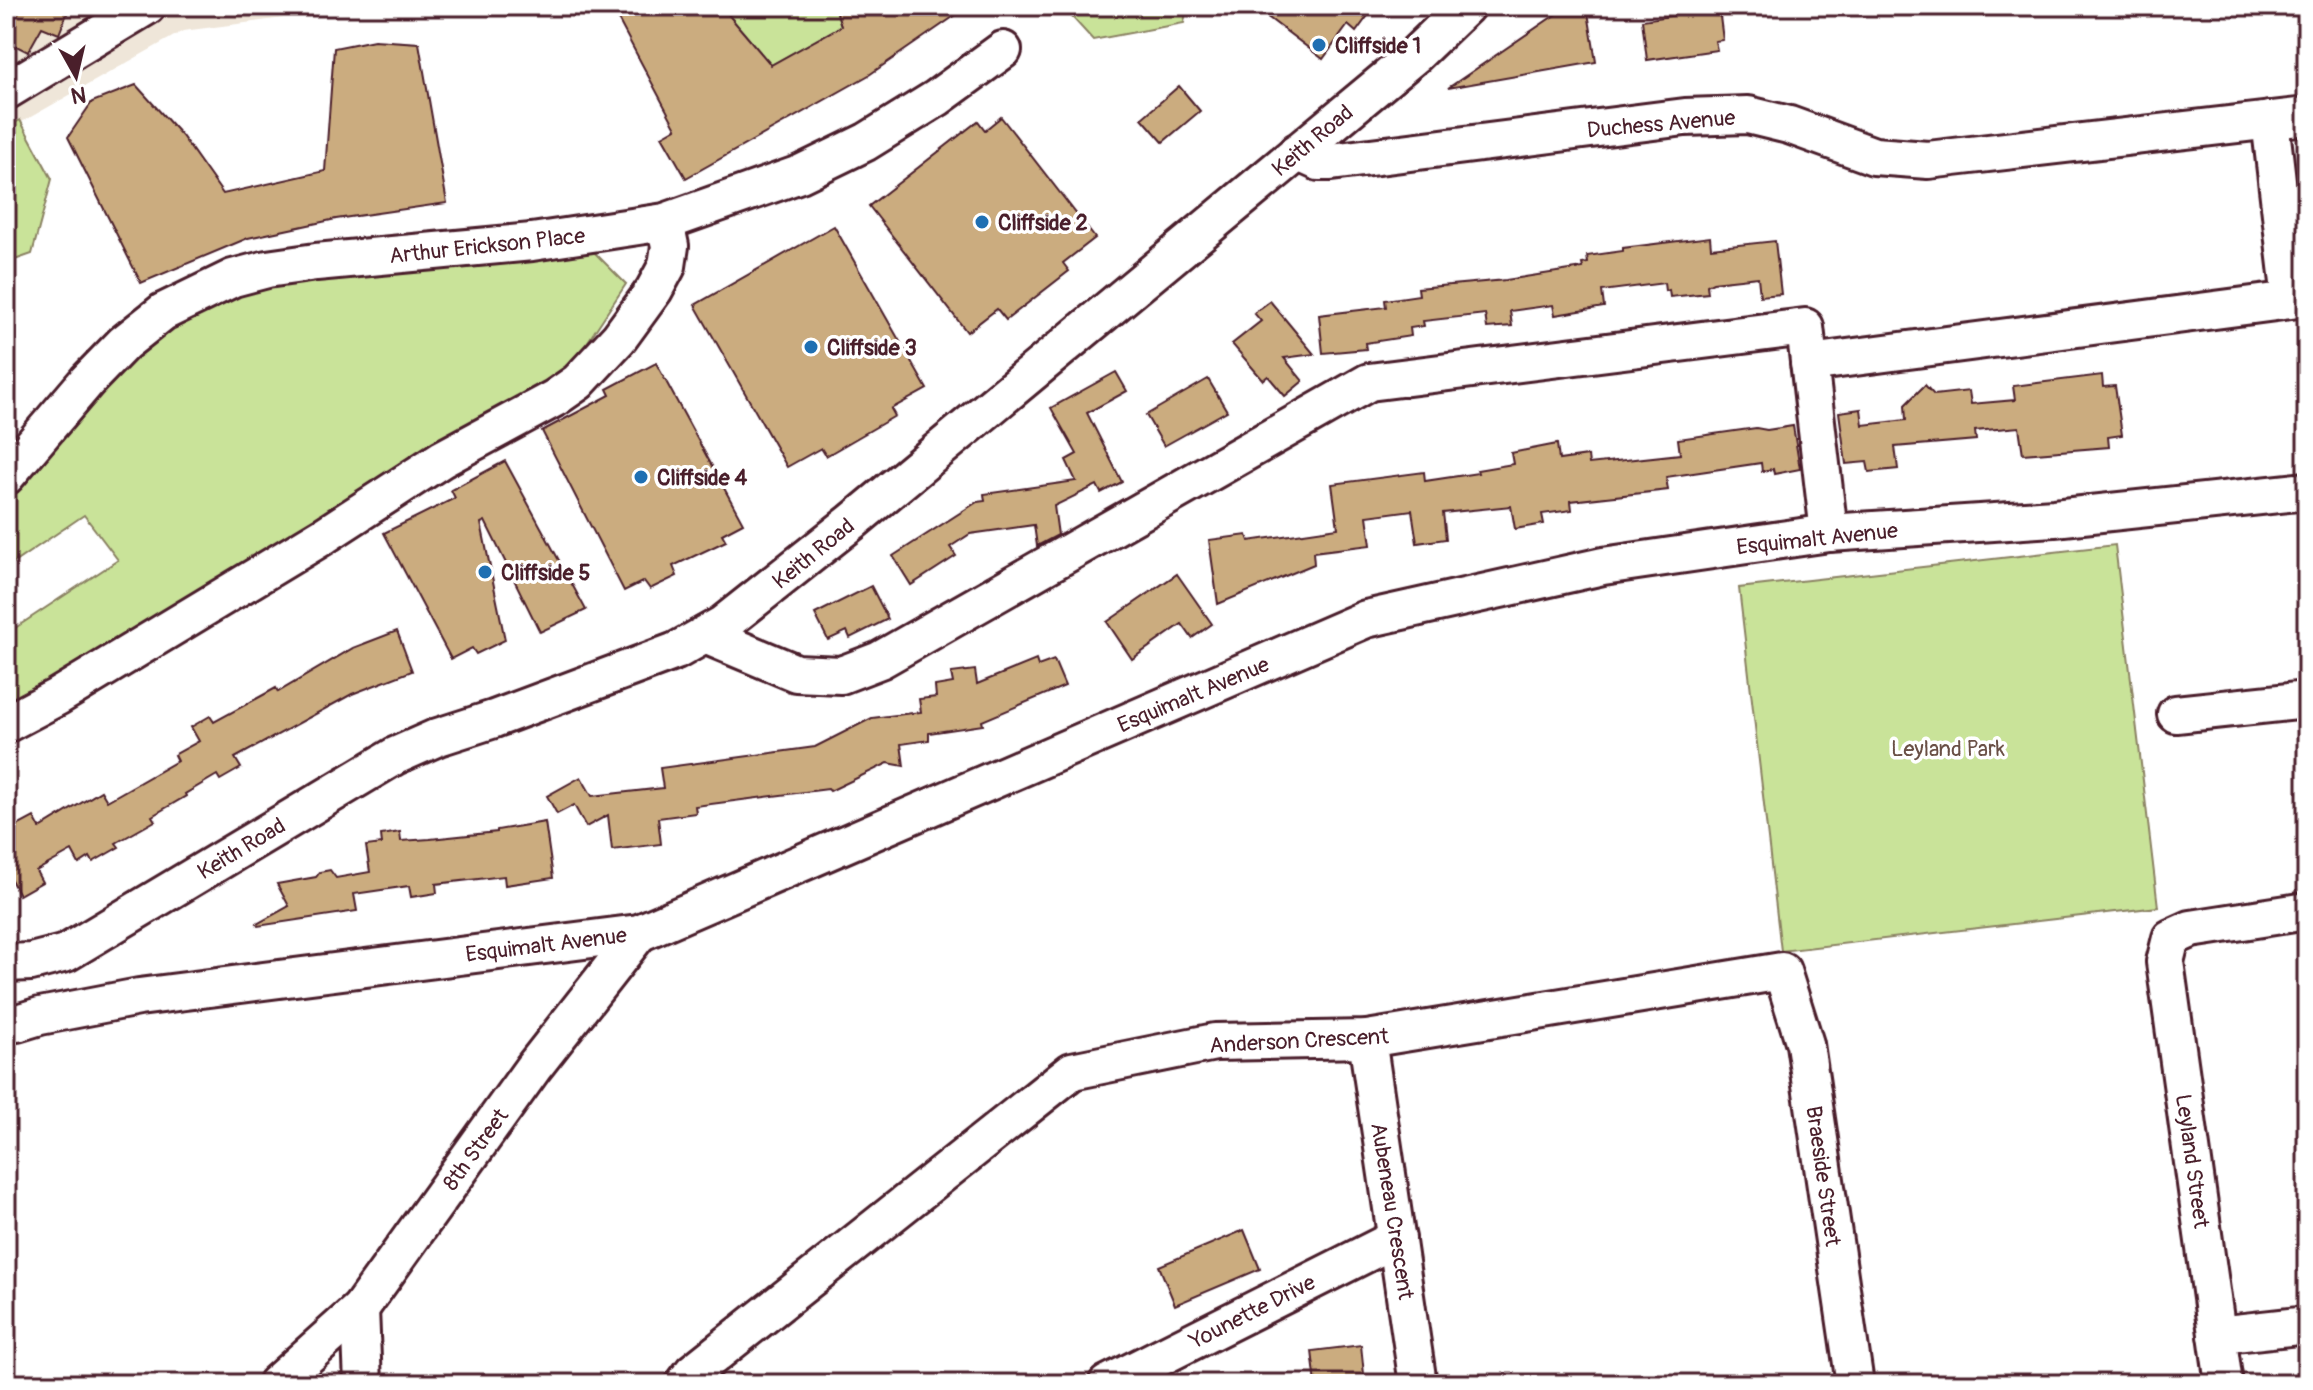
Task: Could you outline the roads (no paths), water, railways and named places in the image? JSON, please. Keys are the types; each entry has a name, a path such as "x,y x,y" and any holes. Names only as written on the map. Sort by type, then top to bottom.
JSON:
{"street":[{"path":"6,91 147,6"},
{"name":"Keith Road","path":"6,964 31,962 66,953 395,756 438,737 676,651 722,625 852,522 1415,55 1466,6"},
{"name":"Arthur Erickson Place","path":"6,476 87,381 124,343 163,312 233,278 304,264 532,242 665,222 800,174 866,142 937,98 1003,50"},
{"name":"Duchess Avenue","path":"1297,152 1319,162 1331,162 1685,117 1748,115 1789,125 1874,156 1928,160 2307,116"},
{"path":"1809,363 2291,300 2270,120"},
{"path":"6,724 57,697 325,535 442,459 555,398 578,382 619,338 654,290 667,266 670,246 665,222"},
{"path":"705,635 796,673 841,675 903,647 1369,382 1805,327 1829,533"},
{"name":"Esquimalt Avenue","path":"19,1011 639,933 1366,619 1603,566 1829,533 2054,518 2307,491"},
{"path":"2176,714 2307,700"},
{"name":"Leyland Street","path":"2224,1384 2165,962 2171,938 2191,929 2307,911"},
{"name":"8th Street","path":"276,1384 360,1309 533,1068 639,933"},
{"name":"Keith Road","path":"19,1011 66,953"},
{"path":"6,964 19,975 19,1011"},
{"name":"Anderson Crescent","path":"684,1384 693,1372 1072,1071 1215,1042 1367,1039 1782,971"},
{"name":"Braeside Street","path":"1782,971 1805,1044 1855,1384"},
{"name":"Aubeneau Crescent","path":"1367,1039 1418,1384"},
{"name":"Younette Drive","path":"1107,1384 1397,1238"},
{"path":"360,1309 363,1384"},
{"path":"2217,1335 2307,1325"}],"place":[{"name":"Cliffside 1","path":"1319,45"},
{"name":"Cliffside 2","path":"982,222"},
{"name":"Cliffside 3","path":"811,347"},
{"name":"Cliffside 4","path":"641,477"},
{"name":"Cliffside 5","path":"485,572"}],"park label":[{"name":"Leyland Park","path":"1948,748"}]}
